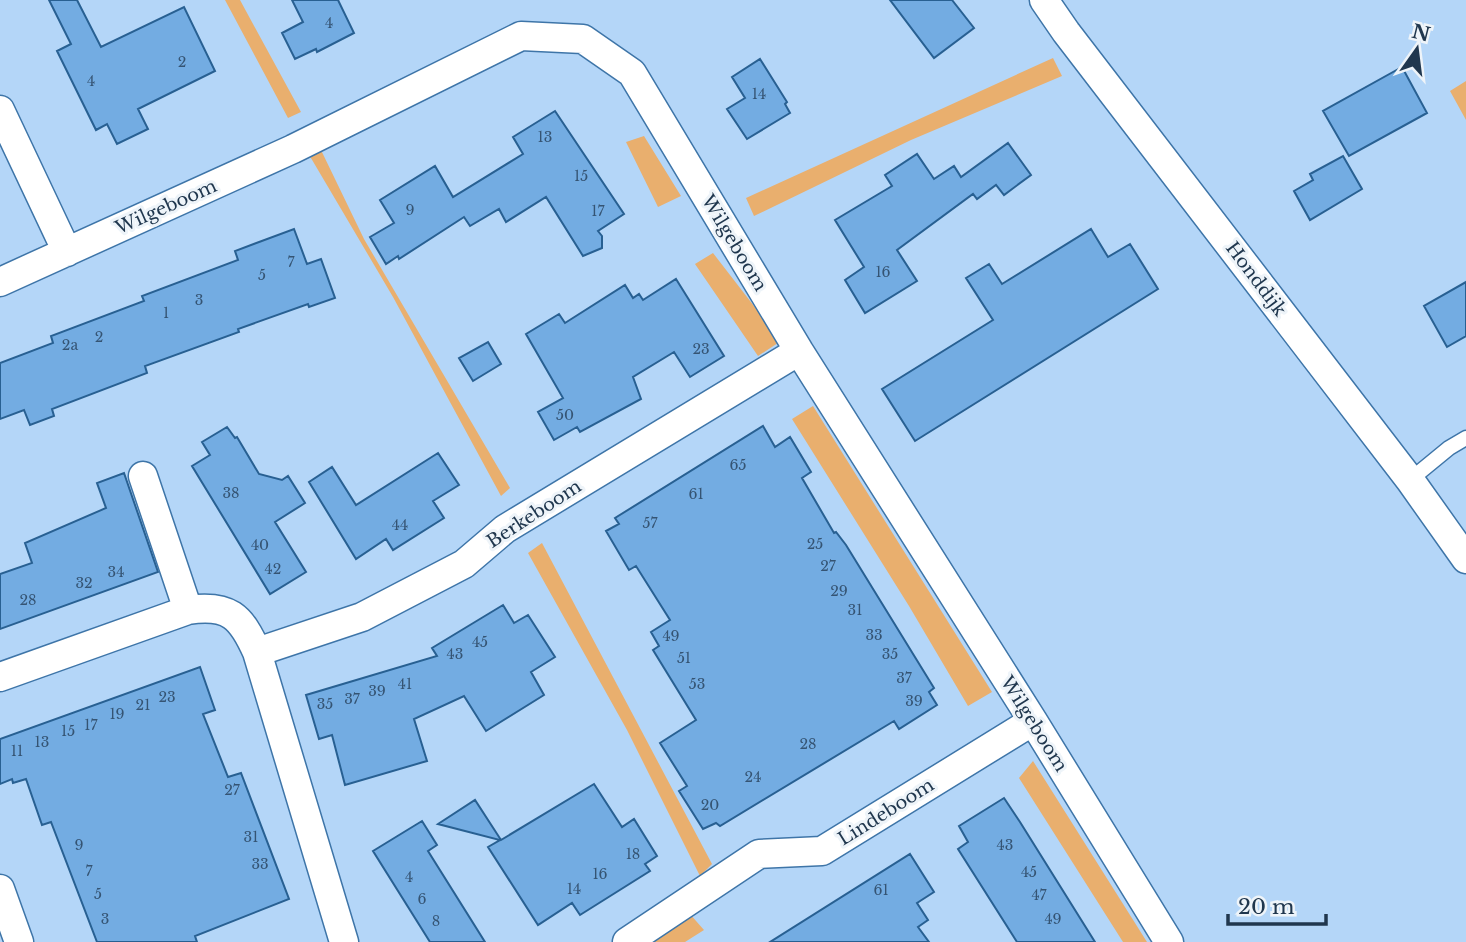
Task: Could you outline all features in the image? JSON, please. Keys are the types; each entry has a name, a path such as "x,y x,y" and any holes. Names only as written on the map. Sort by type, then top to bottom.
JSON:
{"street":[{"name":"Honddijk","path":"1044,0 1074,43 1410,480 1466,559"},
{"name":"Wilgeboom","path":"0,282 293,149 521,36 583,40 632,73 799,351 1033,721 1168,942"},
{"path":"0,110 67,252"},
{"name":"Berkeboom","path":"257,652 362,617 464,564 505,529 799,351"},
{"path":"143,476 188,610"},
{"path":"0,677 188,610 209,607 228,612 246,627 257,652 344,942"},
{"name":"Lindeboom","path":"626,942 759,854 822,851 1033,721"},
{"path":"0,889 19,942"}],"lane":[{"path":"1410,480 1449,448 1466,438"}],"shaded area":[{"path":"225,0 240,0 301,112 288,118"},
{"path":"1053,58 1062,76 911,140 754,216 746,198"},
{"path":"1466,81 1466,120 1450,91"},
{"path":"644,136 681,196 658,207 626,142"},
{"path":"320,148 364,239 510,488 501,496 393,297 308,153"},
{"path":"713,253 781,341 758,356 695,264"},
{"path":"813,406 992,692 968,706 792,419"},
{"path":"542,543 712,864 700,876 627,730 528,553"},
{"path":"1033,761 1147,942 1123,942 1019,778"},
{"path":"689,913 704,930 685,942 648,942"}],"building":[{"path":"49,0 77,0 101,47 184,7 215,71 138,109 148,129 117,144 107,124 96,130 57,51 71,44"},
{"path":"292,0 338,0 354,33 317,52 316,49 295,59 282,33 303,22"},
{"path":"890,0 952,0 974,28 934,58"},
{"path":"760,59 787,102 785,104 790,113 747,139 727,109 745,98 732,77"},
{"path":"1402,67 1427,113 1349,156 1323,111"},
{"path":"555,111 624,214 598,231 602,236 602,248 583,256 546,197 506,222 499,209 470,226 464,217 399,259 398,256 386,264 370,237 394,223 380,200 435,166 453,197 523,154 513,137"},
{"path":"1008,143 1031,175 1004,195 996,185 977,199 973,194 897,250 917,281 865,313 845,280 864,267 835,220 892,186 885,175 917,154 934,179 954,166 961,177"},
{"path":"1343,156 1362,189 1310,220 1294,191 1313,180 1310,174"},
{"path":"294,229 307,264 321,259 335,298 309,307 308,304 238,329 239,332 145,366 147,373 52,409 54,416 30,425 24,410 0,419 0,363 53,343 51,336 144,301 142,296 238,260 235,251"},
{"path":"1091,229 1108,257 1130,244 1158,289 915,441 882,389 993,320 966,278 989,264 1002,284"},
{"path":"676,279 724,356 690,377 674,352 633,377 641,399 580,432 577,427 554,440 538,412 563,398 526,334 559,314 565,323 625,285 633,298 639,294 643,300"},
{"path":"1466,282 1466,336 1447,347 1424,306"},
{"path":"488,342 501,364 473,381 459,358"},
{"path":"763,426 775,447 790,437 811,472 802,478 834,533 836,532 846,545 934,688 929,692 937,705 899,729 894,721 720,826 716,823 703,829 679,791 687,786 660,743 696,720 653,650 659,646 651,632 670,620 636,566 629,570 606,531 619,524 615,518"},
{"path":"227,427 235,438 237,437 259,474 282,480 288,476 305,503 275,522 306,572 270,594 192,466 210,455 202,442"},
{"path":"438,453 459,485 433,501 444,518 393,550 386,539 356,559 309,482 332,467 356,505"},
{"path":"124,473 158,572 0,629 0,574 32,563 25,543 106,508 97,483"},
{"path":"503,605 514,623 528,615 555,657 531,672 544,695 486,731 464,696 414,719 427,761 345,785 332,735 319,739 306,695 437,656 432,648"},
{"path":"200,667 215,710 203,714 228,777 241,773 289,899 195,936 197,942 97,942 51,822 42,825 26,779 13,783 12,779 0,784 0,739"},
{"path":"594,784 622,827 634,819 657,856 645,864 650,871 580,915 572,903 538,925 488,847 500,840 438,824 475,800 501,840"},
{"path":"1004,798 1095,942 1017,942 958,849 968,842 959,826"},
{"path":"422,821 437,845 428,851 485,942 430,942 373,851"},
{"path":"910,854 934,892 917,903 928,920 918,927 929,942 770,942"}]}
